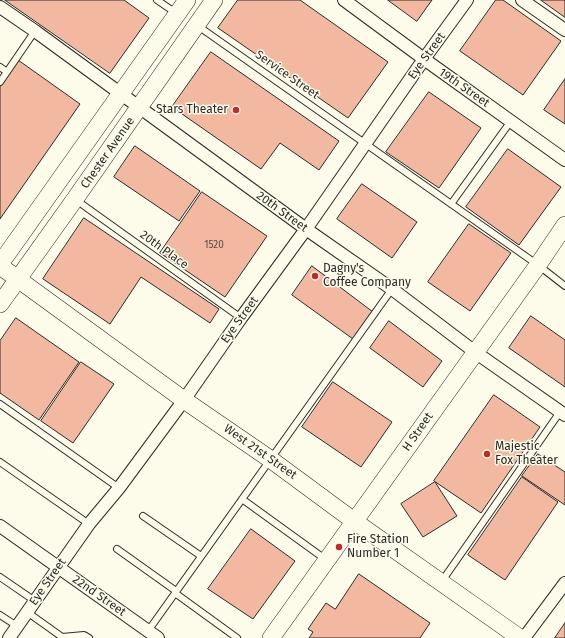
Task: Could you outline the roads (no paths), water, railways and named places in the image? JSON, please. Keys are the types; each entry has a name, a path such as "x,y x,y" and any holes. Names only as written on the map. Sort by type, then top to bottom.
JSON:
{"street":[{"name":"Chester Avenue","path":"0,265 187,0"},
{"name":"Chester Avenue","path":"0,304 214,0"},
{"name":"19th Street","path":"344,0 565,160"},
{"name":"Eye Street","path":"9,638 89,524 119,488 184,400 467,0"},
{"path":"522,0 565,30"},
{"name":"20th Street","path":"0,7 140,107 306,229 392,289 475,352 562,414"},
{"name":"H Street","path":"271,638 538,265 565,225"},
{"name":"West 21st Street","path":"0,265 184,400 270,459 354,521 520,638"},
{"name":"22nd Street","path":"0,526 158,638"},
{"path":"524,638 565,583"}],"lane":[{"path":"158,0 177,14"},
{"name":"Service Street","path":"196,25 366,143 538,265 565,286"},
{"path":"0,82 35,31"},
{"path":"0,67 7,72"},
{"path":"451,204 511,121"},
{"name":"20th Place","path":"75,199 241,318"},
{"path":"148,631 392,289"},
{"path":"0,404 119,488"},
{"path":"441,582 562,414"},
{"path":"0,462 89,524"},
{"path":"242,499 327,560"},
{"path":"143,516 201,556"},
{"path":"117,550 237,638"},
{"path":"0,577 35,601"},
{"path":"27,612 61,637 84,635 89,638"},
{"path":"0,615 17,626"}],"place":[{"name":"Stars Theater","path":"236,110"},
{"name":"Dagny's Coffee Company","path":"315,276"},
{"name":"Majestic Fox Theater","path":"487,454"},
{"name":"Fire Station Number 1","path":"339,547"}]}
